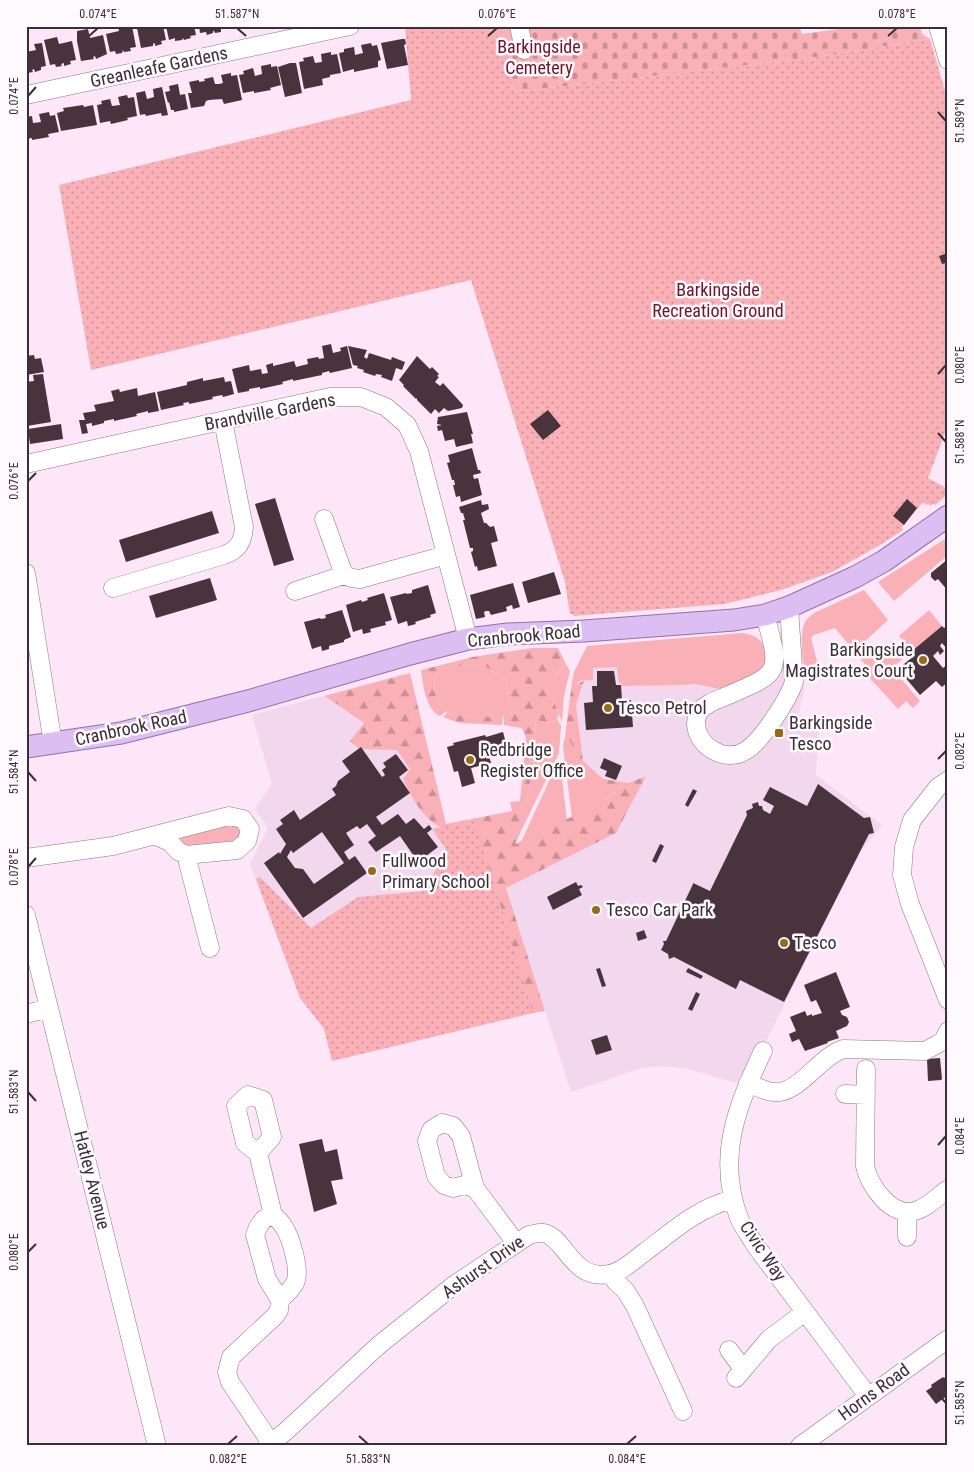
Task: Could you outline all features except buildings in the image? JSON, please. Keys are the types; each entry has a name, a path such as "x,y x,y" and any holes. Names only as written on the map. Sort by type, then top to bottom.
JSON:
{"main road":[{"name":"Cranbrook Road","path":"26,747 121,734 248,701 468,639 508,634 584,631 739,620 765,615 789,607 844,583 876,565 948,516"}],"street":[{"name":"Greanleafe Gardens","path":"26,95 350,26"},
{"path":"519,26 524,50"},
{"path":"938,26 948,60"},
{"name":"Brandville Gardens","path":"26,464 330,397 360,397 386,408 407,425 419,451 468,639"},
{"path":"125,589 232,552 244,538 244,527 223,421"},
{"path":"324,519 344,575"},
{"path":"295,591 344,575 360,579 446,555"},
{"path":"26,573 53,744"},
{"path":"765,615 774,647 774,669 762,681 709,703 698,713 696,726 700,738 709,748 726,756 744,752 753,745 784,705 790,694 794,682 789,607"},
{"path":"948,780 938,787 912,820 904,847 902,875 910,904 948,1000"},
{"path":"26,858 113,846 229,816 243,819 250,829 247,841 237,850 186,855 178,852 170,842 156,836"},
{"path":"186,855 210,948"},
{"name":"Hatley Avenue","path":"26,915 157,1446"},
{"path":"26,1014 49,1008"},
{"path":"748,1083 773,1092 788,1090 834,1052 843,1049 925,1051 943,1041 948,1031"},
{"name":"Civic Way","path":"763,1051 734,1120 730,1149 729,1171 740,1220 755,1245 868,1396"},
{"path":"866,1069 865,1153 867,1176 872,1185 892,1206 907,1212 919,1210 948,1189"},
{"path":"845,1094 866,1095"},
{"path":"258,1153 273,1216 285,1229 298,1275 295,1285 280,1300"},
{"path":"475,1188 516,1243"},
{"path":"683,1411 635,1306 625,1290 616,1282 611,1274 625,1267 696,1213 710,1206 734,1199"},
{"path":"907,1212 907,1237"},
{"path":"269,1444 230,1382 227,1372 231,1357 276,1316 279,1310 280,1300 267,1279 255,1235 264,1219 273,1216"},
{"name":"Ashurst Drive","path":"269,1444 379,1345 454,1285 529,1235 541,1232 548,1234 580,1267 593,1274 611,1274"},
{"path":"729,1350 740,1374 769,1339 805,1312"},
{"name":"Horns Road","path":"800,1446 948,1339"}],"shaded area":[{"path":"801,637 804,691 798,715 819,721 816,775 882,825 860,852 744,1085 684,1068 662,1066 641,1068 571,1092 506,888 616,833 645,776 628,783 603,779 583,761 576,705 591,664 743,641"},
{"name":"Fullwood Primary School","path":"404,674 440,827 475,821 332,1061 324,1029 300,998 250,864 268,828 255,809 272,784 252,715"}],"green space":[{"name":"Barkingside Cemetery","path":"501,26 799,26 802,34 860,26 920,26 922,34 930,39 810,58 514,92"},
{"name":"Barkingside Recreation Ground","path":"501,26 514,92 810,58 930,39 948,101 948,425 928,478 948,489 948,494 935,505 933,503 931,506 926,505 923,502 902,527 903,530 880,545 832,572 781,590 724,604 573,616 573,614 570,614 565,582 471,280 91,370 59,185 411,100 405,27"},
{"path":"948,537 948,555 894,601 878,582"},
{"path":"864,590 888,620 864,642 876,656 893,641 906,656 892,668 920,701 913,708 906,701 898,709 869,677 868,668 835,628 814,635 811,638 819,669 828,667 830,671 828,674 823,678 813,679 807,676 805,672 802,635 807,620 814,613"},
{"path":"929,610 942,626 912,651 899,636"},
{"path":"743,633 754,636 761,642 768,662 759,673 721,689 695,684 622,686 619,683 617,667 593,668 593,680 580,681 576,684 572,682 574,672 587,646"},
{"path":"532,648 558,648 566,664 552,678 552,695 559,715 557,719 550,723 536,720 533,770 525,808 526,821 515,844 594,806 616,792 584,769 573,746 565,737 572,682 576,684 584,681 576,705 583,761 603,779 628,783 646,776 616,833 506,888 545,1011 533,1013 498,917 449,832 426,816 416,803 403,779 410,769 397,750 359,749 350,741 364,723 325,696 410,673 446,824 512,811 510,802 520,801 526,738 522,728 504,725 503,715 510,701 506,680 482,664 445,668 434,679 435,694 445,712 440,716 435,713 428,703 421,670 473,657"},
{"path":"482,664 506,680 510,701 502,717 454,715 445,712 435,694 434,679 445,668"},
{"path":"566,664 570,671 564,696 562,722 552,695 552,678"},
{"path":"447,713 502,717 502,725 460,723 443,717"},
{"path":"557,719 561,726 559,753 526,821 525,808 533,770 536,720 550,723"},
{"path":"565,737 573,746 584,769 597,780 617,791 572,818 563,746"},
{"path":"560,761 567,821 521,842 557,764"},
{"path":"230,821 240,824 241,841 188,849 180,842 181,837"},
{"path":"475,821 533,1013 332,1061 324,1029 300,998 256,879 260,877 311,928 358,897 425,891 446,849 432,829"}],"place":[{"name":"Barkingside Magistrates Court","path":"923,660"},
{"name":"Tesco Petrol","path":"608,708"},
{"name":"Barkingside Tesco","path":"779,733"},
{"name":"Redbridge Register Office","path":"470,760"},
{"name":"Fullwood Primary School","path":"372,871"},
{"name":"Tesco Car Park","path":"596,910"},
{"name":"Tesco","path":"784,943"}]}
